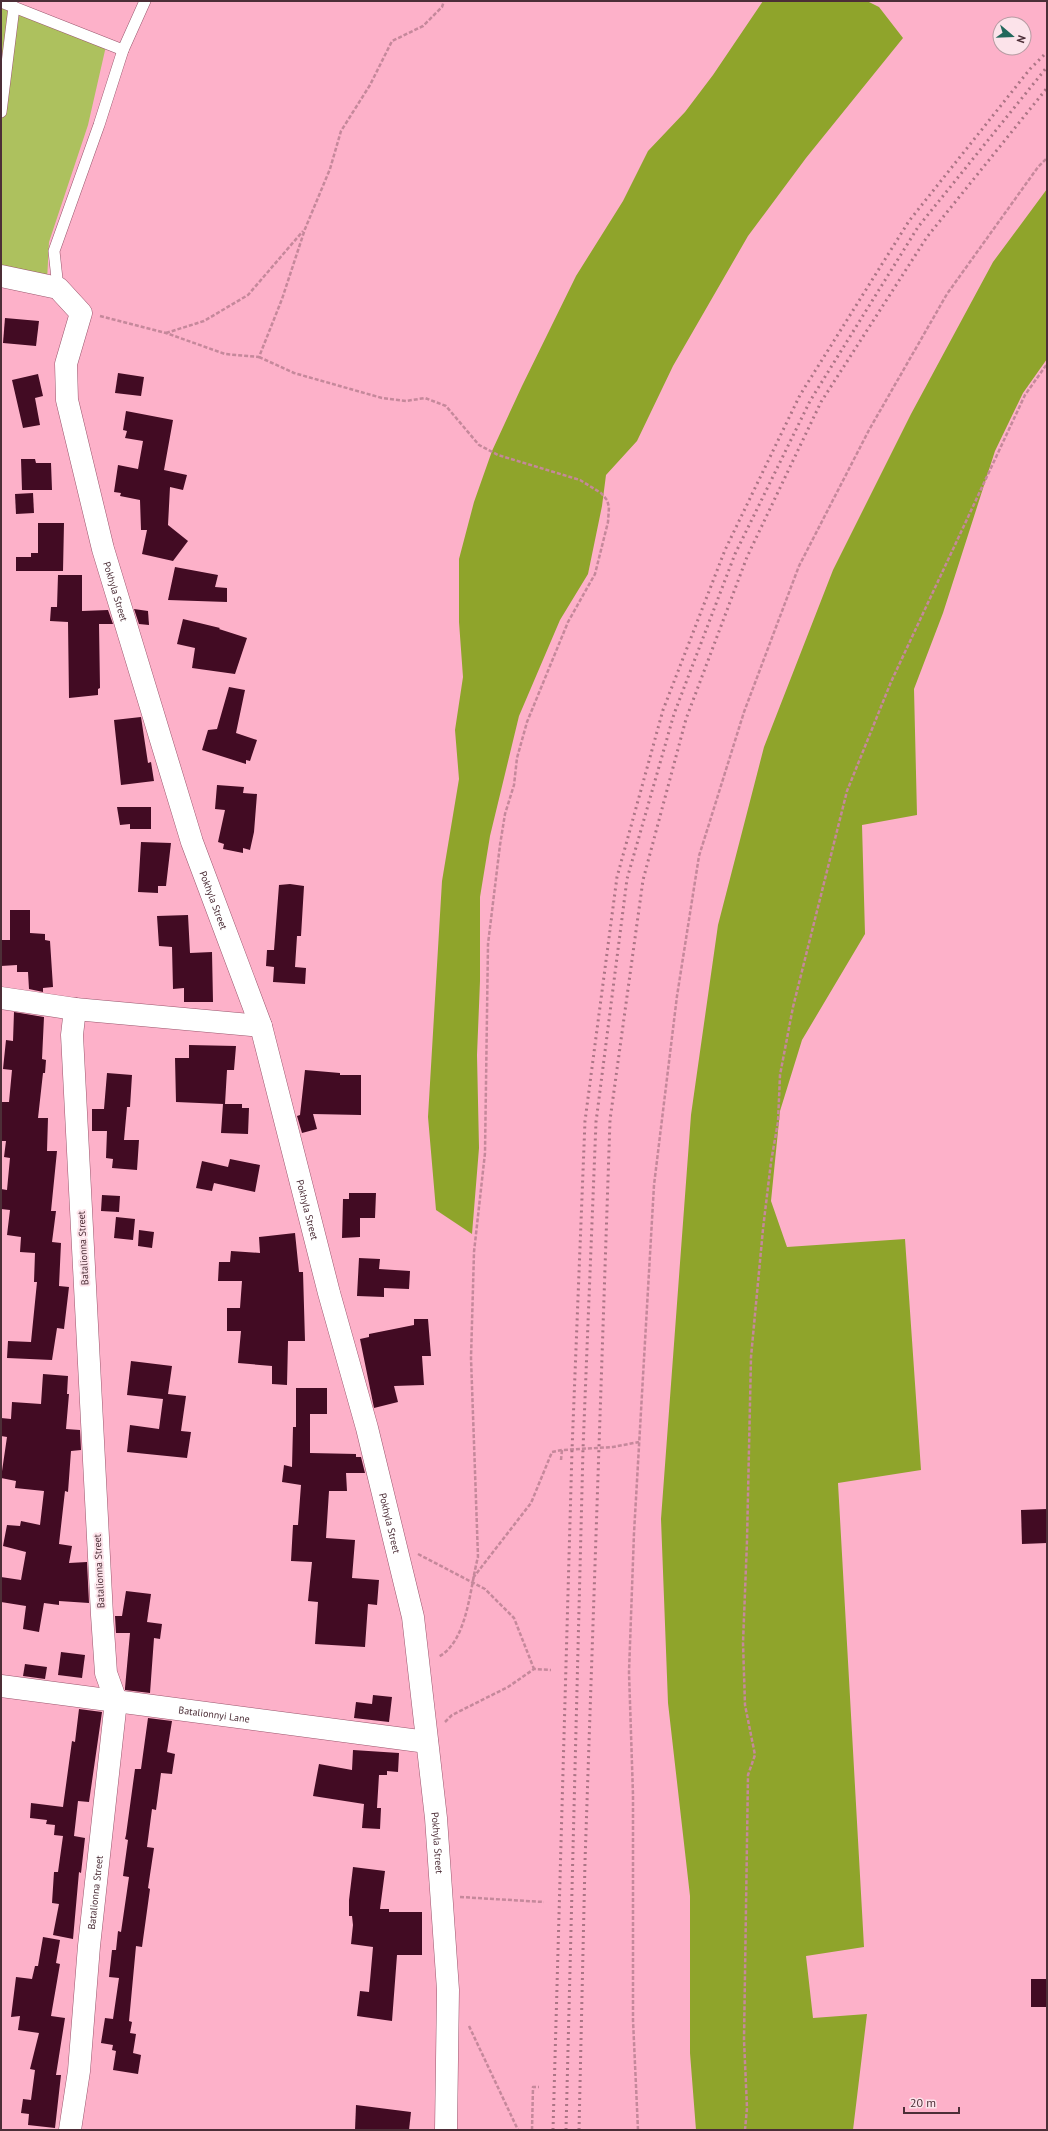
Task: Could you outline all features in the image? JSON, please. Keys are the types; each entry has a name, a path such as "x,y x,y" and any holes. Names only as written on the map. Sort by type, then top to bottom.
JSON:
{"street":[{"path":"1,276 58,288 81,313"},
{"name":"Pokhyla Street","path":"81,313 66,364 67,400 101,542 192,842 261,1026 327,1285 367,1428 396,1541 413,1617 436,1818 442,1896 448,1990 446,2130"},
{"path":"1,998 75,1009 261,1026"},
{"name":"Batalionna Street","path":"70,2130 79,2071 90,1946 116,1702 106,1673 102,1614 72,1035 75,1009"},
{"name":"Batalionnyi Lane","path":"1,1686 427,1742"}],"lane":[{"path":"58,288 54,252 97,131 122,50 145,1"},
{"path":"1,2 122,50"},
{"path":"1,112 14,7"}],"path":[{"path":"259,357 282,299 305,229 330,169 341,131 370,85 392,42 423,26 442,7 444,1"},
{"path":"638,2130 633,2020 633,1795 629,1672 639,1442 654,1185 677,996 699,856 744,712 799,566 869,430 946,294 1038,167 1047,158"},
{"path":"166,333 204,321 248,295 305,229"},
{"path":"81,313 98,315 166,333 226,354 259,357 294,373 382,398 406,401 425,398 446,406 479,445 498,455 580,480 601,493 607,500 609,507 608,522 595,574 568,622 527,722 517,758 514,786 506,814 500,845 488,944 485,1153 474,1252 472,1366 478,1557 471,1581 469,1603 460,1629 453,1642 444,1654 419,1665"},
{"path":"744,2130 747,2108 744,2040 748,1776 755,1755 745,1705 743,1643 751,1356 758,1302 763,1229 771,1162 778,1122 780,1075 795,999 848,791 890,682 1026,395 1047,364"},
{"path":"471,1581 531,1503 552,1452 639,1442"},
{"path":"561,1460 562,1450"},
{"path":"396,1541 411,1552 485,1589 514,1618 534,1669"},
{"path":"427,1742 452,1715 508,1687 534,1669 551,1670"},
{"path":"442,1896 544,1902"},
{"path":"467,2023 518,2130"},
{"path":"532,2130 533,2086 539,2087"}],"green space":[{"path":"763,1 867,1 879,7 903,38 806,158 748,236 673,366 637,441 606,475 602,506 588,574 560,620 519,716 490,836 480,897 480,981 477,1055 479,1148 472,1234 436,1210 428,1117 442,881 459,779 455,730 463,677 459,622 459,559 474,502 492,451 576,276 623,201 648,151 685,112 713,75"},
{"path":"1,6 106,46 88,125 49,242 47,281 1,272"},
{"path":"1047,189 1047,359 1023,393 995,451 943,613 914,689 917,815 862,825 865,934 802,1040 780,1111 771,1201 787,1247 905,1239 921,1470 838,1483 864,1947 806,1956 813,2018 867,2014 853,2130 696,2130 690,2053 690,1896 668,1703 661,1519 691,1115 718,925 764,747 833,570 911,414 993,262"}],"building":[{"path":"5,318 39,321 36,346 3,343"},
{"path":"118,373 144,377 141,396 115,393"},
{"path":"38,374 43,396 35,398 40,425 23,428 12,380"},
{"path":"126,411 173,420 164,470 187,475 183,490 170,487 168,525 188,541 173,561 142,554 147,530 141,530 140,500 120,496 121,493 114,492 118,465 138,469 143,441 125,438 127,431 123,430"},
{"path":"21,459 35,459 36,463 51,463 52,490 22,490"},
{"path":"33,493 34,513 16,514 15,494"},
{"path":"38,523 64,523 63,571 16,571 16,557 31,557 31,553 38,553"},
{"path":"175,567 218,575 215,587 227,588 227,602 168,600"},
{"path":"58,575 82,575 82,611 108,610 113,624 99,624 100,688 98,689 98,695 69,698 68,622 50,621 51,607 57,607"},
{"path":"134,609 148,611 149,625 139,624"},
{"path":"183,619 220,628 219,629 247,638 235,674 192,668 195,648 177,644"},
{"path":"229,687 245,690 236,733 257,740 250,761 246,760 246,764 202,750 208,730 217,729"},
{"path":"141,717 148,763 151,762 154,781 121,785 114,720"},
{"path":"217,785 244,787 243,793 257,794 254,832 250,850 243,848 243,853 223,849 224,844 218,842 225,810 215,809"},
{"path":"117,807 151,807 151,829 130,829 130,824 120,825"},
{"path":"141,842 171,843 166,886 158,886 158,893 138,892"},
{"path":"290,884 304,886 301,936 297,936 295,967 306,968 305,984 273,982 274,967 266,966 267,950 274,950 279,885"},
{"path":"10,910 30,910 30,933 45,934 45,940 50,941 53,987 43,988 43,992 29,989 28,972 17,972 17,965 1,966 1,940 10,940"},
{"path":"188,915 190,953 212,952 213,1002 184,1002 184,988 173,989 172,947 159,946 157,916"},
{"path":"14,1012 44,1017 42,1059 46,1060 38,1118 48,1118 47,1151 57,1151 51,1211 56,1211 52,1242 61,1243 59,1286 69,1287 64,1329 57,1328 52,1360 7,1358 8,1341 31,1342 37,1282 34,1282 35,1253 20,1252 21,1237 7,1235 10,1210 1,1209 1,1189 7,1190 10,1158 4,1157 6,1141 1,1141 1,1102 9,1102 12,1070 3,1069 6,1040 13,1041"},
{"path":"189,1045 236,1046 234,1070 227,1070 225,1104 242,1104 242,1108 249,1108 248,1134 221,1133 223,1104 176,1102 175,1058 189,1058"},
{"path":"305,1070 340,1073 340,1075 361,1075 361,1115 313,1114 317,1129 302,1133 297,1116 300,1115"},
{"path":"107,1073 132,1075 130,1107 127,1107 124,1140 139,1140 137,1170 112,1168 113,1159 106,1158 107,1131 92,1131 92,1109 104,1109"},
{"path":"230,1159 260,1165 255,1192 214,1183 212,1191 196,1188 202,1161 228,1167"},
{"path":"349,1193 376,1193 375,1218 360,1218 360,1237 342,1238 343,1199 349,1199"},
{"path":"102,1195 120,1196 119,1212 101,1211"},
{"path":"116,1217 135,1219 133,1240 114,1238"},
{"path":"139,1230 154,1232 152,1248 138,1246"},
{"path":"295,1233 299,1272 303,1272 305,1341 288,1341 287,1385 272,1384 272,1366 238,1363 241,1331 227,1331 227,1308 240,1308 242,1281 218,1281 219,1262 230,1262 231,1251 260,1253 259,1237"},
{"path":"359,1258 380,1259 379,1269 410,1271 409,1289 384,1288 384,1297 357,1296"},
{"path":"414,1319 428,1319 431,1356 422,1356 424,1385 394,1386 398,1402 374,1408 360,1339 369,1337 369,1334 414,1325"},
{"path":"131,1361 172,1366 168,1394 186,1396 181,1431 191,1432 187,1458 127,1452 130,1425 159,1429 163,1399 127,1395"},
{"path":"43,1374 68,1376 67,1394 69,1394 66,1429 80,1430 81,1450 71,1451 68,1492 65,1491 59,1544 72,1546 69,1563 87,1562 89,1603 59,1601 59,1605 44,1603 39,1632 23,1629 26,1606 1,1602 1,1577 21,1580 26,1552 3,1546 7,1525 20,1526 21,1521 40,1525 44,1491 15,1488 16,1481 1,1478 7,1437 1,1436 1,1418 11,1419 12,1402 41,1404"},
{"path":"296,1388 327,1388 327,1414 310,1414 310,1453 356,1454 356,1457 361,1457 365,1473 346,1473 347,1491 329,1491 326,1538 355,1540 352,1578 379,1580 377,1605 368,1604 365,1647 315,1644 318,1602 308,1601 312,1562 291,1561 293,1525 298,1525 301,1485 282,1482 284,1465 292,1467 293,1427 296,1427"},
{"path":"1047,1509 1047,1543 1022,1544 1021,1510"},
{"path":"126,1591 151,1594 147,1622 162,1624 160,1639 154,1638 150,1693 125,1690 130,1633 116,1633 115,1616 122,1616"},
{"path":"61,1652 85,1655 82,1678 58,1675"},
{"path":"25,1664 47,1667 45,1679 23,1676"},
{"path":"373,1695 392,1697 389,1722 354,1718 356,1702 372,1704"},
{"path":"79,1709 102,1712 89,1802 78,1801 74,1836 85,1838 81,1873 79,1872 73,1939 53,1935 59,1904 52,1903 54,1872 58,1872 63,1836 54,1835 55,1825 46,1824 47,1820 30,1818 31,1803 63,1807 72,1741 75,1742"},
{"path":"148,1718 172,1721 167,1752 175,1754 172,1774 161,1773 156,1810 152,1809 147,1847 154,1848 148,1888 150,1889 142,1947 136,1946 129,2021 132,2022 130,2033 136,2034 133,2053 141,2055 138,2074 113,2070 116,2051 112,2050 113,2045 101,2043 105,2018 113,2019 119,1978 109,1977 112,1950 116,1950 118,1931 121,1932 129,1877 123,1876 128,1840 125,1839 135,1769 141,1769"},
{"path":"353,1750 399,1753 398,1772 387,1771 387,1775 379,1775 377,1808 381,1808 380,1829 362,1828 364,1804 313,1796 319,1764 352,1770"},
{"path":"353,1867 385,1871 380,1909 389,1909 389,1912 422,1912 422,1955 397,1955 392,2021 357,2016 360,1991 369,1992 373,1947 351,1944 353,1925 352,1916 349,1916 349,1900"},
{"path":"43,1937 60,1940 56,1963 60,1964 51,2016 65,2018 56,2075 61,2075 55,2128 28,2125 29,2114 21,2113 23,2099 31,2100 35,2070 30,2069 39,2033 18,2030 20,2016 11,2017 16,1977 32,1979 35,1966 38,1966"},
{"path":"1031,1979 1047,1979 1047,2007 1031,2007"},
{"path":"356,2105 411,2112 409,2130 355,2130"}],"railway":[{"path":"553,2130 572,1450 585,1121 617,877 663,710 725,550 800,395 909,221 1030,69 1047,52"},
{"path":"566,2130 583,1449 596,1122 627,879 674,714 735,554 810,401 918,227 1047,67"},
{"path":"579,2130 585,1862 610,1120 643,880 686,719 747,557 821,402 927,237 1047,88"}]}
